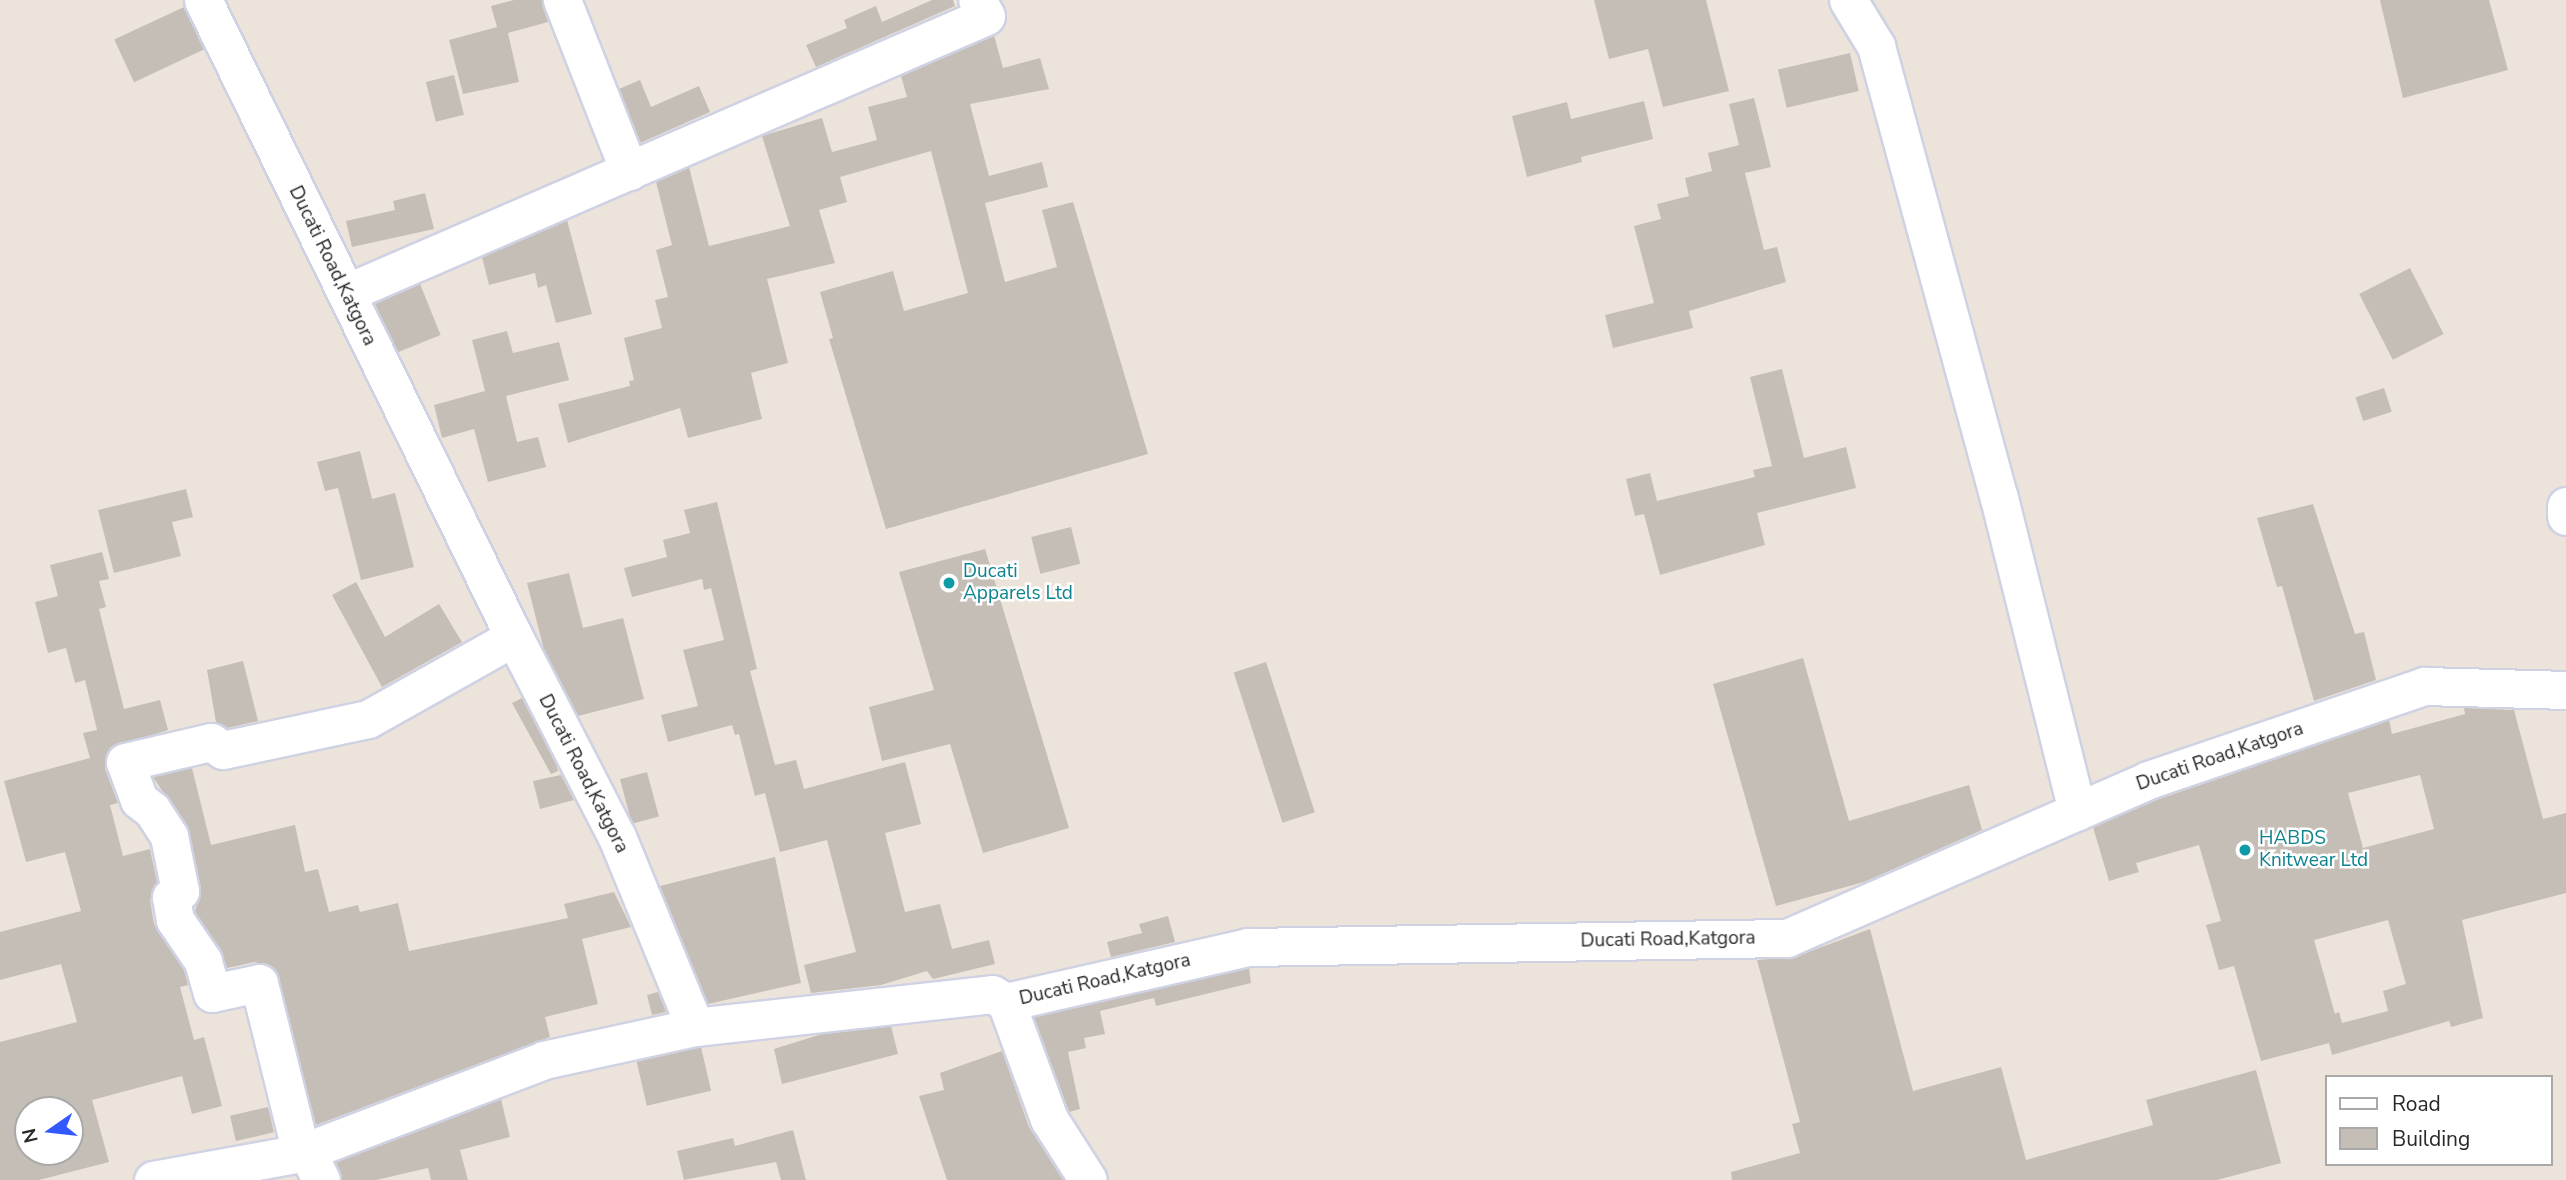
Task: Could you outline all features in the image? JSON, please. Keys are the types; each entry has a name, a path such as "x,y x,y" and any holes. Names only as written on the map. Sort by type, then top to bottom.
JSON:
{"street":[{"name":"Ducati Road,Katgora","path":"203,0 514,637 617,837 695,1027 992,994 1006,1002 1248,947 1787,938 2148,780 2424,686 2566,690"},
{"path":"562,0 629,171"},
{"path":"346,293 986,16 977,0"},
{"path":"1848,0 1876,46 1999,498 2077,811"},
{"path":"2566,506 2566,516"},
{"path":"311,1166 259,982 212,993 203,961 175,920 172,897 180,891 169,836 152,810 139,800 125,762 211,742 223,750 368,719 514,637"},
{"path":"1006,1002 1049,1119 1088,1180"},
{"path":"153,1180 311,1166 544,1060 695,1027"}],"building":[{"path":"514,0 542,0 548,22 508,33 519,82 463,94 449,40 497,27 491,6"},
{"path":"932,0 953,0 955,6 816,67 806,45 847,28 844,20 876,6 882,22"},
{"path":"1594,0 1706,0 1729,91 1663,107 1648,49 1609,59"},
{"path":"2380,0 2489,0 2508,70 2403,98"},
{"path":"184,7 204,50 134,82 114,40"},
{"path":"994,35 1003,68 1040,58 1049,89 970,104 989,176 1042,162 1048,187 985,203 1005,282 1057,267 1042,210 1073,202 1148,454 886,529 829,339 833,338 820,292 893,271 904,311 968,293 931,151 840,177 847,202 819,210 835,263 767,279 788,363 751,373 762,419 688,438 680,408 568,443 558,404 630,386 629,381 634,380 624,338 662,328 655,300 668,297 656,250 672,245 656,182 689,167 709,246 790,226 762,136 822,118 832,152 877,140 868,107 907,97 901,76"},
{"path":"1850,53 1859,91 1787,108 1778,70"},
{"path":"454,75 464,115 436,122 426,82"},
{"path":"640,80 651,107 699,86 710,112 640,143 619,89"},
{"path":"1754,98 1771,167 1745,173 1764,250 1777,247 1786,282 1689,311 1693,328 1613,348 1605,315 1654,303 1634,226 1661,219 1657,204 1689,196 1685,178 1712,171 1708,153 1739,145 1729,104"},
{"path":"1644,101 1653,139 1581,157 1582,162 1527,177 1512,116 1567,102 1571,119"},
{"path":"425,193 434,229 352,247 346,221 395,210 393,201"},
{"path":"567,220 592,314 556,323 546,285 538,288 535,273 489,285 482,257"},
{"path":"2410,268 2444,334 2393,360 2359,294"},
{"path":"420,284 441,335 395,353 375,302"},
{"path":"507,331 513,353 559,342 569,380 506,396 517,442 538,437 546,467 488,482 474,429 442,438 434,405 485,391 472,340"},
{"path":"1782,369 1804,458 1846,447 1856,488 1757,513 1765,545 1660,575 1644,514 1635,516 1626,479 1650,473 1657,501 1755,477 1753,470 1772,466 1750,377"},
{"path":"2384,388 2392,412 2363,421 2355,397"},
{"path":"360,451 372,499 395,493 414,567 361,580 338,488 325,491 317,462"},
{"path":"186,489 193,517 172,522 181,556 114,573 98,510"},
{"path":"717,502 757,669 750,671 775,765 796,760 804,789 905,762 921,824 885,833 905,912 940,904 952,949 989,940 995,964 933,979 927,971 881,985 811,993 804,965 856,952 827,840 780,852 765,793 755,796 739,734 735,735 732,725 668,742 661,715 698,706 683,650 724,640 711,588 704,590 702,579 632,597 624,568 667,557 663,540 690,533 684,510"},
{"path":"2313,504 2355,634 2364,632 2376,680 2314,701 2282,586 2277,587 2257,518"},
{"path":"1071,527 1080,564 1040,574 1031,537"},
{"path":"985,549 1069,828 983,853 950,744 882,761 869,707 934,690 899,572"},
{"path":"102,552 109,579 99,581 106,607 99,609 124,709 160,700 168,730 110,748 105,769 118,803 110,805 123,856 150,849 157,882 150,900 154,924 184,970 188,985 180,987 194,1040 204,1037 222,1106 192,1114 182,1076 92,1100 109,1162 39,1180 0,1180 0,1042 77,1022 61,964 0,980 0,932 81,911 65,852 26,862 4,781 90,758 83,733 97,730 85,680 75,683 66,648 48,653 35,602 58,596 50,565"},
{"path":"569,573 583,628 623,618 644,699 578,716 544,650 527,583"},
{"path":"356,582 385,637 439,604 462,642 382,687 332,595"},
{"path":"1803,658 1849,821 1969,785 1982,830 1864,882 1776,906 1713,684"},
{"path":"243,661 258,721 227,728 216,722 207,670"},
{"path":"1266,662 1315,812 1282,823 1234,673"},
{"path":"522,698 558,771 551,774 512,703"},
{"path":"2464,708 2514,710 2543,819 2566,813 2566,893 2462,920 2483,1018 2451,1027 2449,1021 2332,1055 2329,1043 2261,1061 2234,966 2219,970 2206,925 2221,921 2199,845 2136,863 2139,872 2109,881 2093,827 2156,800 2389,720 2392,734 2465,714","holes":["2420,775 2434,829 2363,848 2348,793","2388,920 2406,984 2383,991 2388,1011 2342,1023 2339,1012 2335,1014 2314,940"]},
{"path":"192,768 211,845 295,825 305,872 318,869 329,912 358,905 360,912 398,903 409,951 568,918 564,904 614,892 631,927 582,939 598,1004 545,1017 550,1037 316,1125 275,969 255,962 227,968 221,950 195,912 201,888 189,831 153,777"},
{"path":"647,772 659,816 632,824 620,779"},
{"path":"561,775 574,800 540,809 533,781"},
{"path":"775,857 801,983 708,1004 660,886"},
{"path":"1168,916 1175,942 1111,957 1107,942 1142,933 1139,924"},
{"path":"1870,929 1913,1091 2001,1067 2026,1160 2153,1125 2146,1100 2256,1070 2281,1163 2217,1180 1732,1180 1731,1172 1800,1153 1792,1124 1800,1122 1757,960 1795,957"},
{"path":"1249,968 1251,983 1156,1006 1154,998 1100,1011 1105,1034 1084,1038 1086,1048 1068,1052 1080,1109 1069,1112 1034,1017"},
{"path":"658,992 666,1012 652,1015 647,995"},
{"path":"891,1026 898,1054 782,1084 774,1049 822,1034"},
{"path":"701,1047 711,1091 647,1106 637,1062"},
{"path":"1002,1051 1029,1127 1063,1180 947,1180 919,1096 944,1090 940,1073"},
{"path":"501,1099 510,1137 460,1150 468,1180 431,1180 428,1168 376,1180 342,1180 336,1162"},
{"path":"268,1107 274,1132 236,1141 230,1116"},
{"path":"793,1130 806,1180 781,1180 776,1162 684,1180 677,1151 733,1138 735,1146"}],"place":[{"name":"Ducati Apparels Ltd","path":"949,583"},
{"name":"HABDS Knitwear Ltd","path":"2245,850"}]}
